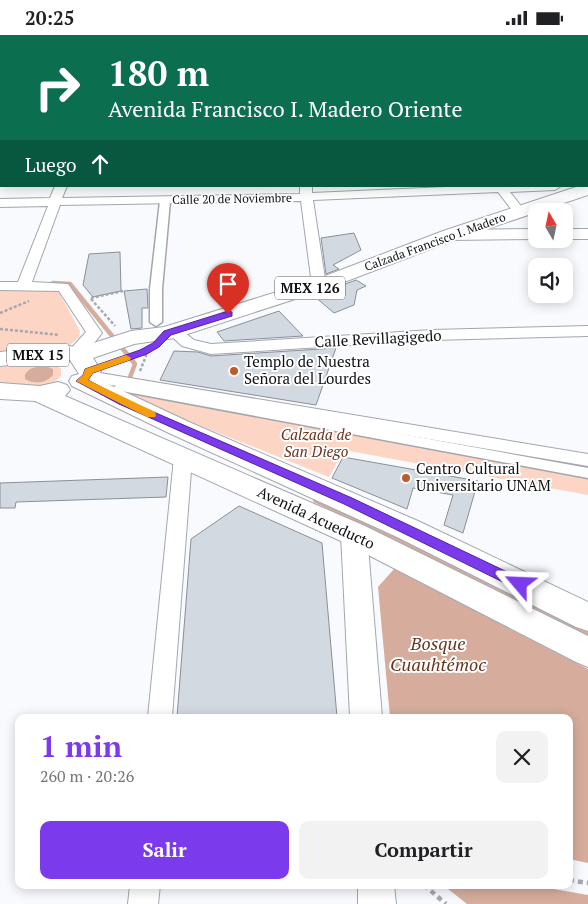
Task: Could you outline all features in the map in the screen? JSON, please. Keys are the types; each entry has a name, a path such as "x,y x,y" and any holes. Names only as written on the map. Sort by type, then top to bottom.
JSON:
{"main road":[{"name":"Calzada Francisco I. Madero","path":"166,329 320,285 450,235 585,187"},
{"name":"MEX 126","path":"82,367 144,352 156,345 166,329"},
{"name":"MEX 15","path":"0,359 66,352 82,367 65,388 40,394 0,391"},
{"name":"Avenida Acueducto","path":"82,367 123,402 348,501 588,617"},
{"name":"Avenida Acueducto","path":"40,394 354,534 588,651"}],"street":[{"path":"24,286 61,187"},
{"path":"500,187 519,211"},
{"name":"Calle 20 de Noviembre","path":"0,203 165,201 306,192 500,187"},
{"path":"306,192 320,285"},
{"path":"165,201 156,289 166,329"},
{"path":"450,235 528,234"},
{"path":"573,234 588,234"},
{"path":"0,285 63,287 94,333 82,367 588,460"},
{"name":"Calle Revillagigedo","path":"166,329 188,343 211,349 432,335 588,331"},
{"path":"121,387 588,473"},
{"path":"160,714 184,458"},
{"path":"354,534 366,714"},
{"path":"143,904 145,889"},
{"path":"376,889 377,904"}],"path":[{"path":"91,298 123,291"},
{"path":"86,293 117,329"},
{"path":"0,329 59,335"},
{"path":"573,881 588,883"},
{"path":"429,889 446,904"}],"green space":[{"path":"0,288 57,289 80,331 79,337 70,345 0,352"},
{"path":"45,361 54,363 61,369 61,376 55,382 40,387 24,387 0,383 0,367"},
{"name":"Calzada de San Diego","path":"135,391 588,463 588,495 344,450 329,477 136,400 133,396"}],"shaded area":[{"path":"43,365 53,369 53,375 50,378 36,382 25,379 25,374 30,369"},
{"name":"Bosque Cuauhtémoc","path":"394,569 588,669 588,863 573,860 573,714 390,714 378,587"},
{"path":"448,889 554,889 588,895 588,904 467,904"}],"building":[{"path":"354,233 361,250 333,265 339,269 326,274 321,238"},
{"path":"120,252 121,291 93,297 83,285 89,254"},
{"path":"356,280 366,286 357,290 354,305 334,313 314,296"},
{"path":"147,289 148,308 142,308 142,328 131,329 124,291"},
{"path":"279,311 303,336 224,341 217,332"},
{"path":"336,348 316,405 160,380 174,351 198,352 211,356"},
{"path":"343,457 478,481 463,533 444,525 453,495 413,488 407,509 332,478"},
{"path":"168,477 166,497 16,502 15,508 0,508 0,483"},
{"path":"239,506 322,543 337,714 177,714 191,539"}],"waterway":[{"path":"53,283 70,284 135,364 127,385"},
{"path":"316,500 581,630"},
{"path":"579,628 588,633"}],"slow traffic":[{"path":"126,358 89,371 88,376 82,381 151,415"}],"place":[{"name":"Templo de Nuestra Señora del Lourdes","path":"234,371"},
{"name":"Centro Cultural Universitario UNAM","path":"406,478"}],"route":[{"path":"228,314 167,333 156,345 144,352 89,371 88,376 82,381 123,402 256,462 348,501 520,584"}]}
